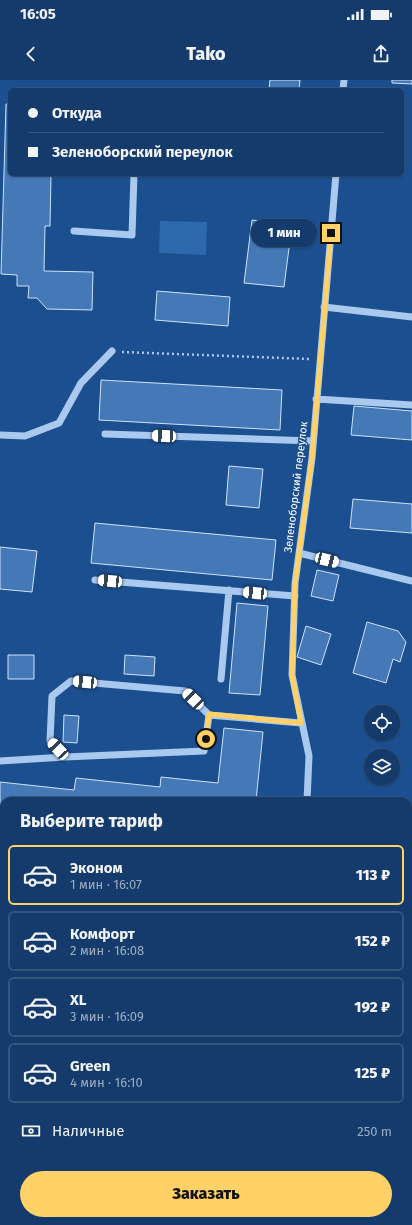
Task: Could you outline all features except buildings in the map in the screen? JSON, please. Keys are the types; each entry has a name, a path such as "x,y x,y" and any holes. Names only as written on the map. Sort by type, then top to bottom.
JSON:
{"street":[{"path":"74,231 132,235 134,176"},
{"name":"Зеленоборский переулок","path":"307,797 309,756 292,675 294,596 313,441 336,176"},
{"path":"324,307 412,317"},
{"path":"0,435 25,436 59,423 81,383 112,351"},
{"path":"316,399 412,405"},
{"path":"105,434 313,441"},
{"path":"299,553 412,581"},
{"path":"95,580 294,596"},
{"path":"221,679 229,590"},
{"path":"65,757 50,741 52,696 71,681 185,691 209,714 301,723"},
{"path":"0,761 204,751 209,714"}],"path":[{"path":"112,351 320,360"}],"shaded area":[{"path":"160,221 207,222 206,255 159,253"}],"route":[{"path":"206,739 209,714 301,723 292,675 295,583 312,458 331,233"}]}
